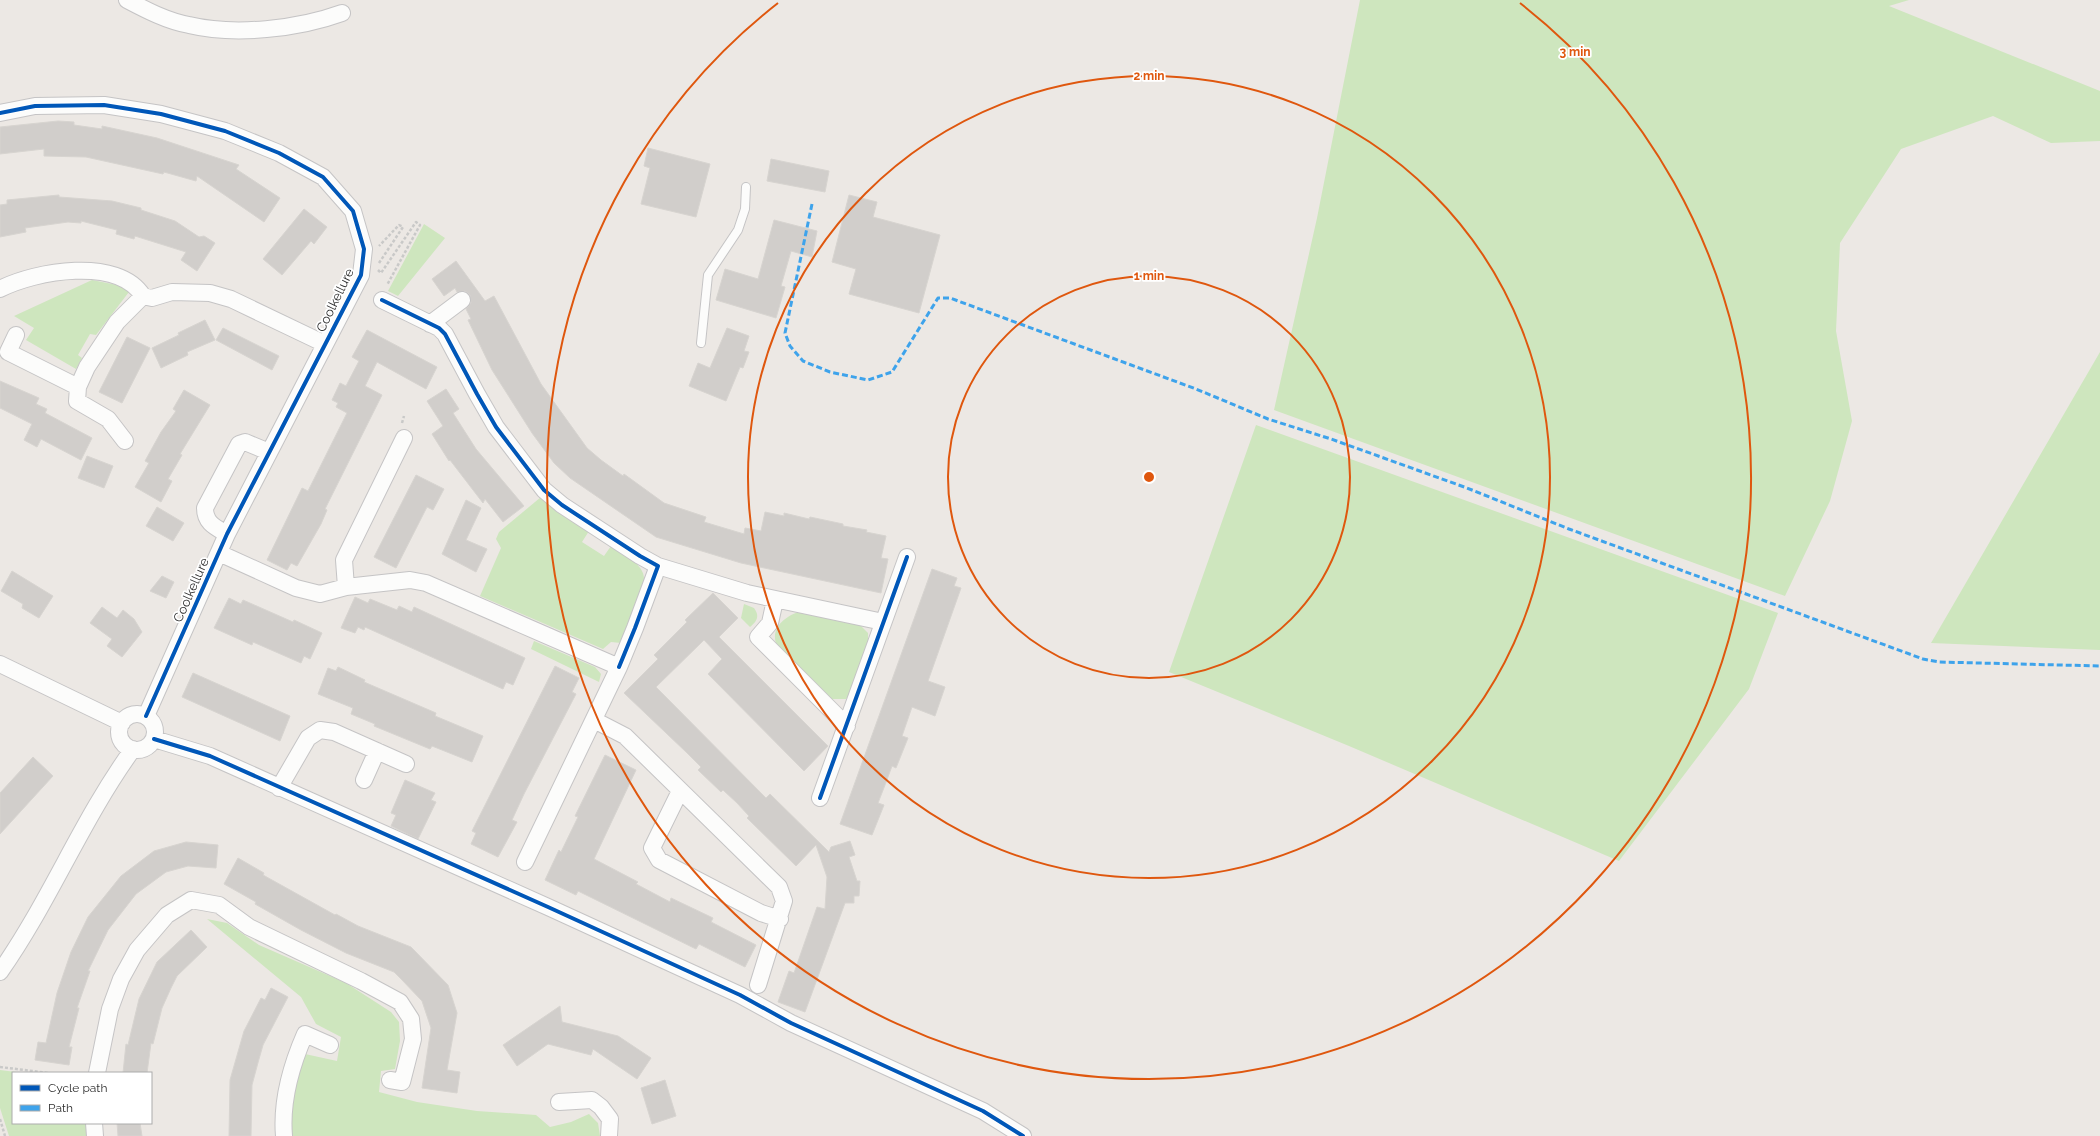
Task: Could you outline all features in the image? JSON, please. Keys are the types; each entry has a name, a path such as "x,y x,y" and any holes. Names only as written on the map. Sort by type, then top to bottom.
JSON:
{"street":[{"path":"127,0 152,13 189,26 233,30 283,27 320,21 342,13"},
{"name":"Coolkellure","path":"0,113 35,106 104,105 161,114 225,131 266,148 323,177 353,210 364,249 362,275 227,534 146,716"},
{"path":"0,289 22,280 57,271 84,270 108,274 129,282 138,289 143,296 117,322 87,367 78,387 77,400 108,419 125,441"},
{"name":"Coolkellure","path":"143,296 152,298 172,292 210,293 231,299 325,344"},
{"path":"382,296 446,334 496,427 544,490 562,505 640,556 658,566 774,600 883,622"},
{"path":"430,324 462,300"},
{"path":"16,335 8,352 78,387"},
{"path":"346,587 344,560 404,438"},
{"path":"227,534 209,524 205,516 205,508 239,444 244,442 269,452"},
{"name":"Coolkellure","path":"219,553 300,589 320,594 346,587 410,580 426,583 619,667"},
{"path":"820,798 907,557"},
{"path":"525,862 619,667 658,566"},
{"path":"774,600 770,623 758,637 847,726"},
{"path":"0,664 122,723"},
{"path":"135,714 146,716 153,723 155,728 154,739 147,747 133,749 123,743 121,739 120,734 122,723 130,716 135,714"},
{"path":"594,720 625,736 779,887 784,901 780,919 758,985"},
{"path":"279,788 308,738 320,730 334,732 406,764"},
{"path":"154,739 210,756 740,995 791,1023 983,1111 1023,1136"},
{"path":"0,972 17,947 60,875 96,806 133,749"},
{"path":"364,780 377,751"},
{"path":"680,790 652,848 659,860 760,913 780,919"},
{"path":"96,1072 110,1009 121,979 137,950 167,915 191,900 219,905 249,927 361,981 400,1002 411,1019 412,1041 402,1082 390,1080"},
{"path":"284,1136 285,1095 295,1057 305,1034 330,1045"},
{"path":"559,1102 592,1100 601,1107 610,1119 609,1136"},
{"path":"94,1124 95,1136"}],"lane":[{"path":"701,344 708,275 738,230 745,209 746,187"}],"path":[{"path":"363,262 366,261 399,225 403,227 376,269 381,273 416,222 420,225 382,296"},
{"path":"0,1067 40,1072"},
{"path":"0,1120 5,1136"}],"green space":[{"path":"1360,0 1909,0 1889,6 2100,91 2100,141 2051,143 1993,116 1901,149 1840,243 1836,331 1852,421 1830,501 1785,596 1274,410 1317,218"},
{"path":"424,224 445,238 398,296 388,291"},
{"path":"92,280 132,288 96,335 90,334 78,355 82,358 76,369 26,340 34,328 14,316"},
{"path":"2100,352 2100,650 1931,643"},
{"path":"1256,425 1778,613 1749,689 1619,861 1349,746 1169,672"},
{"path":"541,497 589,531 582,542 604,556 611,546 632,560 641,569 644,575 644,581 621,643 611,642 603,649 480,596 501,548 496,539 499,532"},
{"path":"744,604 754,608 757,614 756,620 750,627 741,618"},
{"path":"802,611 860,625 868,633 868,643 850,694 846,699 829,699 777,646 775,634 780,623 790,616"},
{"path":"534,641 595,667 601,674 599,682 531,649"},
{"path":"207,919 227,923 259,945 346,983 391,1012 399,1022 400,1041 395,1069 381,1071 379,1092 417,1102 477,1111 536,1115 550,1127 571,1122 589,1114 598,1123 600,1136 291,1136 292,1099 305,1054 337,1061 341,1037 316,1024 301,997"},
{"path":"0,1070 16,1072 12,1072 12,1124 88,1124 88,1136 9,1136 0,1108"}],"building":[{"path":"58,121 74,122 74,125 102,129 102,126 157,138 239,165 236,169 280,198 264,222 197,176 196,181 164,172 163,174 86,157 44,156 44,149 0,154 0,127"},
{"path":"648,148 710,164 696,217 641,204 650,168 644,166"},
{"path":"771,159 829,171 825,192 767,181"},
{"path":"59,195 59,197 112,201 141,208 141,210 175,221 199,237 204,236 215,243 197,271 181,260 186,252 135,236 134,239 116,234 117,230 81,221 81,223 68,222 25,228 26,232 0,237 0,205 7,204 7,200"},
{"path":"849,195 877,202 873,217 940,235 919,313 849,294 856,269 832,262"},
{"path":"304,209 327,227 314,244 311,241 282,275 263,259"},
{"path":"774,220 817,231 812,257 791,251 781,286 785,287 776,318 716,300 725,269 758,279"},
{"path":"456,261 485,301 494,296 541,384 587,448 601,460 623,476 624,474 664,503 706,517 704,522 744,534 745,528 761,531 765,512 784,516 784,513 809,519 810,517 843,524 843,526 867,530 866,532 886,536 881,558 888,559 881,593 741,563 656,537 570,478 554,463 532,433 492,370 468,320 471,319 466,309 471,303 470,295 465,291 457,292 455,288 444,296 432,279"},
{"path":"205,320 215,340 187,352 188,355 161,368 152,348"},
{"path":"223,328 279,356 272,370 216,340"},
{"path":"727,328 749,336 744,351 749,352 743,368 740,367 726,401 689,386 698,363 710,368"},
{"path":"367,330 437,367 426,389 377,362 365,386 382,395 325,509 327,510 321,524 297,566 291,563 287,570 267,560 302,488 308,491 347,413 336,407 338,403 332,400 340,383 346,386 359,361 352,357"},
{"path":"127,337 150,348 122,403 99,392"},
{"path":"0,381 39,398 36,404 47,409 45,413 92,438 81,460 41,439 37,447 24,440 32,424 0,408"},
{"path":"446,389 459,409 453,413 476,449 524,506 503,522 485,499 483,503 450,460 449,461 432,434 443,426 427,401"},
{"path":"184,390 210,405 180,454 182,455 168,479 172,481 161,502 135,487 149,463 145,461 161,432 176,411 173,409"},
{"path":"87,456 113,466 104,488 78,478"},
{"path":"416,475 444,489 433,510 427,507 396,568 374,557"},
{"path":"466,500 481,508 466,540 487,549 476,572 442,554"},
{"path":"157,507 184,523 173,541 146,526"},
{"path":"932,569 957,578 954,586 961,588 928,681 945,687 935,716 912,707 902,736 908,738 896,768 892,766 878,803 884,805 872,835 840,824"},
{"path":"12,571 53,596 39,618 22,608 23,604 1,591"},
{"path":"162,576 174,582 166,598 150,591"},
{"path":"713,593 738,618 719,637 828,746 804,771 708,674 722,659 704,640 656,687 766,798 770,794 829,852 831,847 850,841 855,855 849,857 857,881 860,881 859,896 854,896 854,903 845,903 805,1012 778,1002 789,971 794,973 817,907 825,909 827,877 816,845 796,866 747,818 749,816 737,803 723,790 721,792 698,770 701,767 624,693 658,659 654,655 687,622 685,620"},
{"path":"355,597 368,603 370,599 397,610 399,606 412,612 414,607 525,658 513,685 506,682 503,689 365,627 364,630 358,627 355,633 341,628"},
{"path":"229,598 241,604 243,600 293,622 294,620 322,633 310,659 304,656 301,663 253,642 252,645 214,628"},
{"path":"102,607 117,618 123,610 134,619 142,632 122,657 107,646 112,639 90,623"},
{"path":"555,666 579,678 572,692 576,694 524,794 512,820 517,822 498,857 471,844 476,833 472,831"},
{"path":"338,667 365,680 364,682 436,713 435,716 483,736 472,762 432,746 430,749 374,726 375,724 351,714 353,708 318,694 328,668 336,671"},
{"path":"193,673 290,716 280,741 182,697"},
{"path":"605,755 636,770 594,859 638,882 636,884 670,902 671,898 713,918 711,922 756,945 745,967 699,944 696,949 578,891 576,895 545,880 559,850 561,852 578,817 575,816"},
{"path":"33,757 53,776 0,834 0,793"},
{"path":"405,780 435,793 431,800 436,802 418,839 391,826 396,815 391,813"},
{"path":"186,842 218,845 216,868 188,866 166,872 136,894 108,930 88,971 90,971 77,1008 79,1008 69,1047 72,1047 69,1065 35,1060 38,1042 46,1043 57,993 71,952 88,917 121,876 154,851"},
{"path":"238,858 264,873 263,875 335,915 336,914 358,926 411,947 448,985 457,1013 447,1070 460,1072 457,1093 422,1088 431,1028 422,1001 394,972 346,953 301,930 255,904 256,902 224,884"},
{"path":"191,930 207,947 177,976 171,988 162,1008 153,1044 151,1043 147,1072 123,1072 126,1044 128,1045 139,999 157,962"},
{"path":"271,988 288,997 263,1045 252,1085 251,1136 229,1136 230,1080 244,1031 261,998 265,1000"},
{"path":"560,1006 562,1022 618,1036 651,1058 637,1079 593,1049 591,1055 548,1044 517,1066 503,1045"},
{"path":"665,1080 676,1116 652,1124 641,1088"},
{"path":"117,1124 140,1124 142,1136 118,1136"}],"marked path":[{"path":"812,204 785,333 790,346 803,361 830,372 868,380 892,372 938,298 950,298 1196,389 1268,419 1331,439 1467,488 1569,529 1923,659 1939,662 2100,666"}],"cycle path":[{"path":"0,113 35,106 104,105 161,114 225,131 279,153 323,177 353,211 364,249 361,275 227,534 146,716"},
{"path":"382,300 439,328 445,334 496,427 544,490 562,505 640,556 658,566 619,667"},
{"path":"820,798 907,557"},
{"path":"154,739 210,756 548,907 740,995 791,1023 983,1111 1023,1136"}]}
